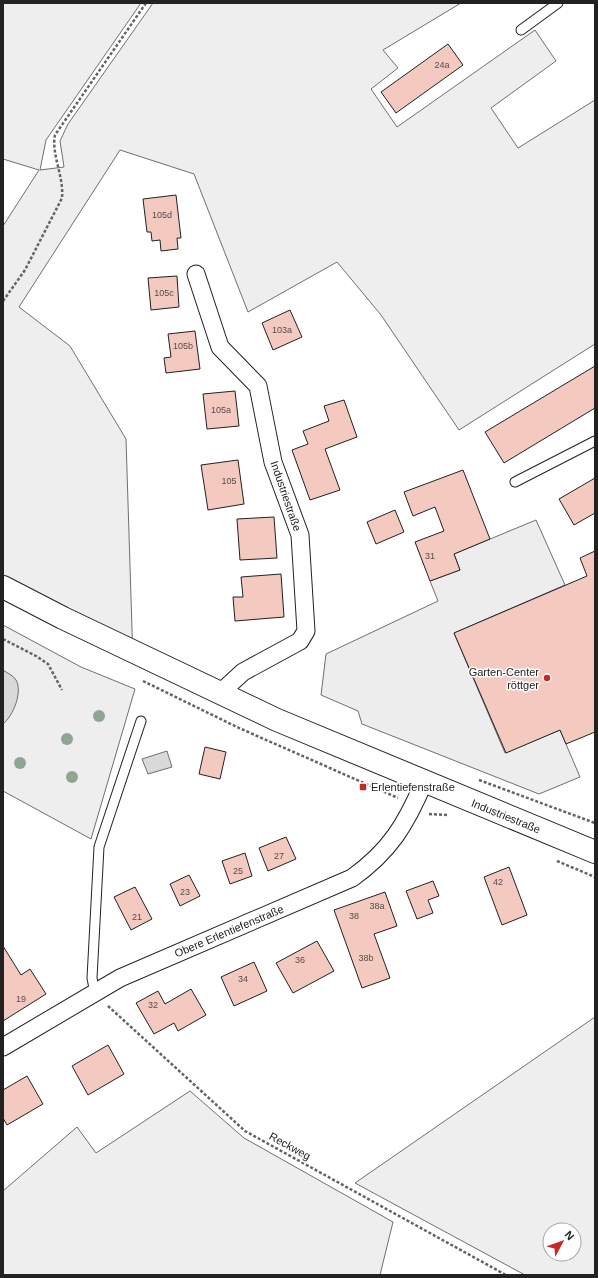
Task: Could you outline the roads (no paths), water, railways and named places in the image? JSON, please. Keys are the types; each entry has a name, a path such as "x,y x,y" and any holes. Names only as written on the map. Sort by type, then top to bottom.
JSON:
{"street":[{"name":"Industriestraße","path":"196,274 220,348 258,386 274,462 300,535 306,631 300,641 243,672 220,693"},
{"name":"Industriestraße","path":"3,586 63,618 277,720 595,852"},
{"name":"Obere Erlentiefenstraße","path":"3,1047 120,978 352,878 369,866 386,849 414,804 424,782"}],"lane":[{"path":"521,30 558,3"},
{"path":"515,482 595,441"},
{"path":"95,994 92,978 99,847 141,721"}],"place":[{"name":"Garten-Center röttger","path":"547,678"},
{"name":"Erlentiefenstraße","path":"363,787"}]}
